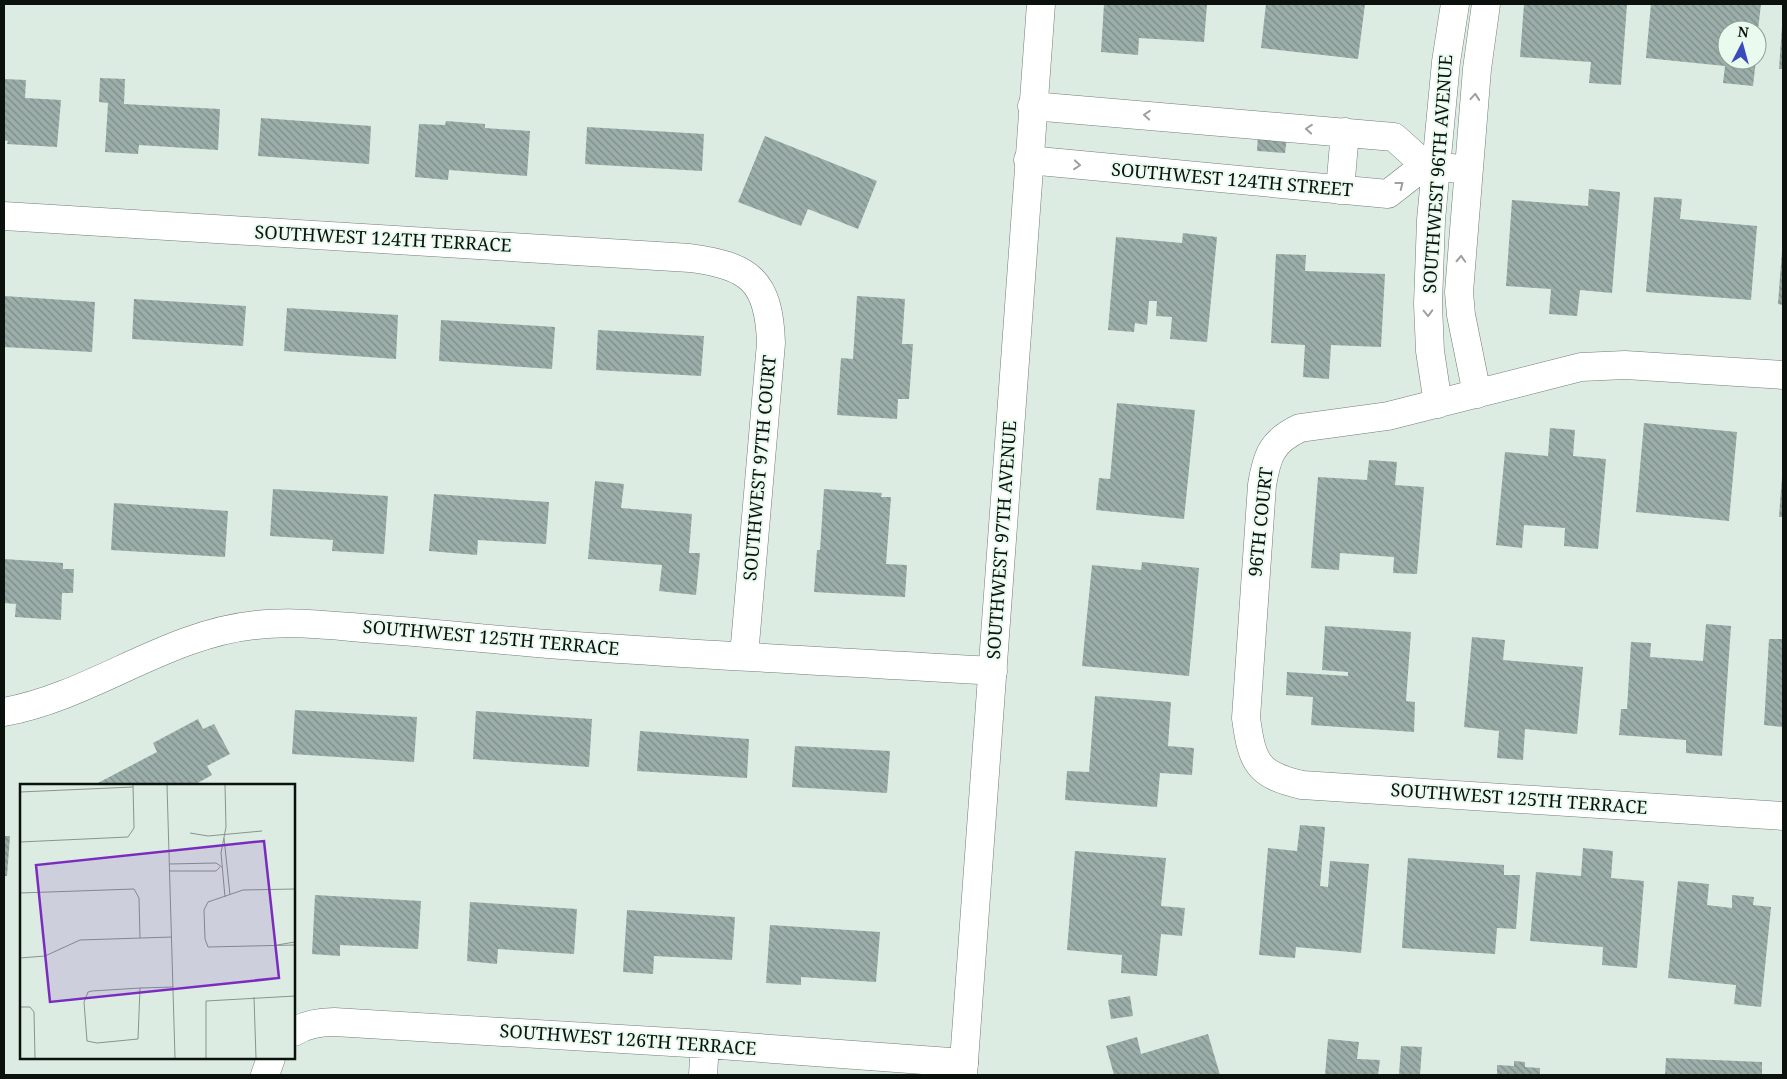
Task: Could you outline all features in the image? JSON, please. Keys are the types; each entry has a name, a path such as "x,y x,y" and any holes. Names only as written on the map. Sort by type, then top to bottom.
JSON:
{"street":[{"name":"SOUTHWEST 97TH AVENUE","path":"963,1069 993,671 1028,160 1041,4"},
{"name":"SOUTHWEST 96TH AVENUE","path":"1455,4 1431,166 1428,304 1430,351 1459,398"},
{"name":"SOUTHWEST 96TH AVENUE","path":"1459,398 1461,315 1459,292 1477,69 1486,4"},
{"path":"1032,106 1394,137 1431,166 1468,170"},
{"path":"1340,190 1345,132"},
{"name":"SOUTHWEST 124TH STREET","path":"1028,160 1388,194 1431,166"},
{"name":"SOUTHWEST 124TH TERRACE","path":"4,216 690,258 726,264 749,276 756,283"},
{"name":"SOUTHWEST 97TH COURT","path":"744,656 771,343 768,311 764,296 756,283"},
{"path":"1459,398 1581,367 1625,365 1783,375"},
{"name":"96TH COURT","path":"1260,766 1249,736 1246,718 1262,485 1266,464 1271,451 1288,434 1300,428 1388,416 1459,398"},
{"name":"SOUTHWEST 125TH TERRACE","path":"4,712 45,702 188,641 224,630 282,623 548,644 993,671"},
{"name":"SOUTHWEST 125TH TERRACE","path":"1260,766 1270,775 1282,781 1302,785 1783,816"},
{"name":"SOUTHWEST 126TH TERRACE","path":"295,1032 309,1025 328,1022 705,1044 963,1069"},
{"path":"703,1075 705,1044"},
{"path":"265,1075 271,1059"}],"building":[{"path":"1104,4 1207,4 1204,42 1139,38 1138,55 1101,52"},
{"path":"1266,4 1365,4 1358,59 1261,48"},
{"path":"1524,4 1627,4 1621,85 1589,83 1591,62 1520,57"},
{"path":"1651,4 1761,4 1759,20 1717,20 1717,65 1646,58"},
{"path":"1782,26 1783,69 1779,69"},
{"path":"1725,70 1755,70 1753,86 1723,83"},
{"path":"100,78 125,79 124,104 220,109 218,150 139,145 138,154 105,152 108,103 99,102"},
{"path":"4,79 26,80 25,98 61,100 57,147 7,144 8,141 4,140"},
{"path":"261,118 371,126 369,164 258,156"},
{"path":"446,121 485,124 485,128 530,131 527,176 449,170 448,180 415,177 419,124 445,125"},
{"path":"587,127 704,134 702,171 585,164"},
{"path":"1258,134 1287,136 1285,153 1257,151"},
{"path":"765,136 877,181 858,229 808,209 801,226 738,202"},
{"path":"1589,189 1620,192 1612,293 1580,290 1577,316 1549,314 1551,289 1506,286 1512,200 1588,206"},
{"path":"1654,197 1682,199 1680,219 1757,226 1751,300 1646,292"},
{"path":"1183,233 1217,237 1207,342 1170,339 1172,317 1156,316 1157,301 1149,301 1147,325 1135,323 1134,332 1108,330 1116,237 1182,243"},
{"path":"1783,251 1783,305 1778,304"},
{"path":"1276,254 1306,255 1305,271 1385,274 1381,347 1331,345 1329,379 1303,377 1305,345 1271,343"},
{"path":"4,296 95,302 92,352 4,347"},
{"path":"857,296 905,299 902,344 913,344 909,399 898,399 897,419 837,415 841,358 853,359"},
{"path":"134,299 246,306 243,346 132,339"},
{"path":"287,308 398,315 396,359 284,351"},
{"path":"441,320 555,327 552,369 439,361"},
{"path":"598,330 704,336 701,376 596,370"},
{"path":"1117,403 1195,410 1184,519 1096,510 1099,478 1110,479"},
{"path":"1644,423 1737,432 1729,521 1636,512"},
{"path":"1550,428 1575,430 1573,456 1606,459 1598,549 1564,546 1565,528 1524,525 1522,548 1496,545 1505,452 1548,456"},
{"path":"1369,460 1397,462 1395,485 1424,487 1417,574 1393,573 1394,557 1340,553 1339,570 1311,568 1318,477 1367,480"},
{"path":"1782,477 1783,517 1779,517"},
{"path":"595,481 624,484 621,508 692,514 689,553 700,553 696,595 659,591 662,565 588,559"},
{"path":"273,489 388,496 384,554 332,551 333,540 270,536"},
{"path":"824,489 882,493 881,497 891,497 886,564 907,565 905,597 814,592 817,550 820,550"},
{"path":"434,494 549,502 546,544 478,540 477,555 429,551"},
{"path":"114,503 228,511 225,557 111,550"},
{"path":"4,559 63,563 63,569 74,569 73,593 62,593 61,620 15,617 16,604 4,603"},
{"path":"1142,562 1199,568 1189,676 1082,666 1092,565 1141,570"},
{"path":"1706,624 1731,626 1722,756 1686,753 1686,740 1619,735 1621,709 1627,709 1631,642 1651,643 1650,657 1703,661"},
{"path":"1325,626 1411,632 1406,701 1415,702 1414,732 1311,725 1313,697 1286,695 1287,672 1348,676 1348,672 1322,670"},
{"path":"1472,637 1505,640 1503,660 1583,667 1577,734 1525,729 1523,760 1497,758 1499,731 1464,727"},
{"path":"1769,639 1783,639 1783,727 1764,725"},
{"path":"1095,696 1171,702 1168,746 1194,748 1192,775 1160,773 1157,807 1065,800 1067,771 1089,772"},
{"path":"295,710 417,717 414,762 292,754"},
{"path":"476,711 592,719 589,767 473,759"},
{"path":"198,719 203,729 214,724 230,754 207,766 212,775 196,784 96,784 157,752 153,743"},
{"path":"640,731 749,739 747,778 637,771"},
{"path":"795,746 890,751 887,793 792,787"},
{"path":"1300,825 1325,827 1320,886 1328,887 1330,861 1369,864 1361,953 1296,947 1295,958 1259,955 1268,848 1297,851"},
{"path":"4,836 10,836 7,876 4,876"},
{"path":"1583,848 1613,851 1611,878 1644,881 1637,968 1602,965 1603,947 1530,941 1536,872 1581,876"},
{"path":"1075,851 1166,858 1161,906 1185,908 1182,936 1161,934 1157,976 1121,973 1122,955 1067,950"},
{"path":"1408,858 1504,865 1504,875 1520,875 1516,929 1497,928 1495,954 1402,948"},
{"path":"1678,881 1709,884 1707,905 1732,908 1732,895 1754,897 1753,905 1771,907 1761,1007 1734,1004 1736,985 1668,978"},
{"path":"315,895 421,901 418,949 340,945 340,956 312,954"},
{"path":"470,902 577,909 574,954 498,949 497,964 467,961"},
{"path":"627,910 735,917 732,960 654,956 653,974 623,972"},
{"path":"770,925 880,932 876,982 801,977 801,985 766,983"},
{"path":"1130,996 1133,1016 1111,1019 1108,1000"},
{"path":"1208,1034 1220,1075 1114,1075 1106,1046 1137,1037 1141,1054"},
{"path":"1328,1039 1359,1042 1357,1059 1380,1060 1378,1075 1325,1075"},
{"path":"1401,1046 1422,1047 1420,1075 1399,1075"},
{"path":"1666,1058 1762,1062 1762,1075 1665,1075"},
{"path":"1514,1061 1525,1062 1525,1067 1540,1068 1540,1075 1497,1075 1497,1065 1514,1066"}]}
